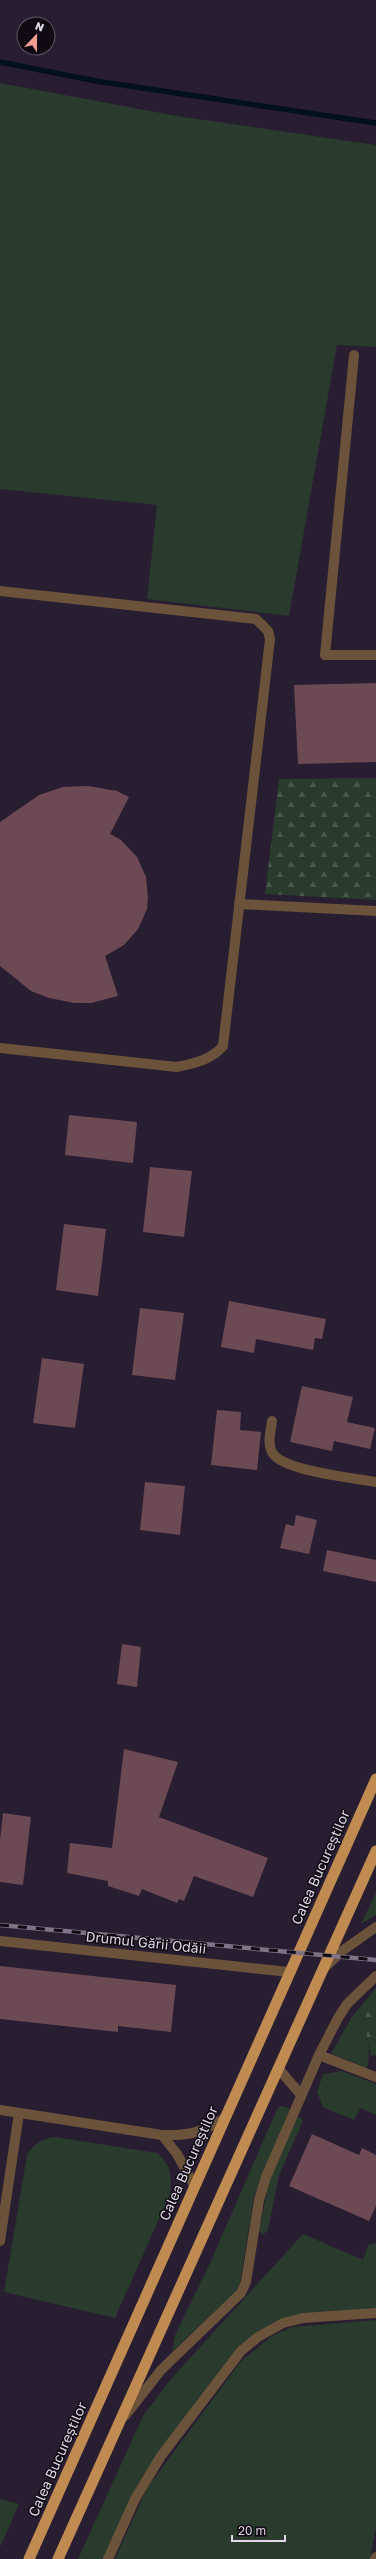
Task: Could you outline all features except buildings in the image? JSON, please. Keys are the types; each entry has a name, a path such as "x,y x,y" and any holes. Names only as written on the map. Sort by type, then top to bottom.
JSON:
{"highway":[{"name":"Calea Bucureștilor","path":"29,2559 194,2185 376,1779"},
{"path":"58,2559 320,1972 376,1851"}],"street":[{"path":"354,355 326,655 376,655"},
{"path":"0,591 256,619 268,631 270,639 223,1046 216,1054 199,1062 178,1067 0,1048"},
{"path":"239,904 376,911"},
{"path":"272,1421 269,1443 272,1453 282,1461 296,1467 376,1482"},
{"path":"320,1972 342,1951 376,1927"},
{"name":"Drumul Gării Odăii","path":"0,1941 289,1972"},
{"path":"118,2424 161,2370 241,2293 246,2282 262,2190 301,2095 319,2055 347,2004 376,1976"},
{"path":"319,2055 376,2077"},
{"path":"278,2068 301,2095"},
{"path":"0,2110 162,2135 180,2136 204,2131 225,2118"},
{"path":"0,2241 19,2113"},
{"path":"162,2135 178,2154 194,2185"},
{"path":"108,2559 135,2500 161,2456 241,2351 258,2337 283,2323 303,2318 376,2313"}],"green space":[{"path":"0,83 177,116 376,145 376,347 337,345 289,616 147,599 157,505 0,489"},
{"path":"376,778 376,900 265,894 279,779"},
{"path":"376,1892 376,1915 361,1924"},
{"path":"376,1988 376,1997 366,2014 366,2031 369,2048 367,2068 331,2054 351,2018"},
{"path":"376,1997 376,2055 371,2056 365,2018 370,2004"},
{"path":"342,2071 376,2084 376,2115 360,2108 354,2120 323,2107 317,2092 323,2074"},
{"path":"281,2106 289,2108 289,2111 254,2196 240,2284 234,2293 172,2352 175,2335 211,2261 277,2109"},
{"path":"300,2117 303,2121 279,2175 268,2230 263,2235 259,2231 269,2181 296,2118"},
{"path":"55,2137 157,2153 162,2157 170,2171 170,2194 115,2318 4,2292 27,2155 39,2142"},
{"path":"303,2234 363,2260 369,2244 376,2243 376,2308 289,2317 272,2323 238,2349 150,2465 103,2559 78,2559 143,2416 171,2379"},
{"path":"376,2320 376,2528 370,2559 115,2559 147,2488 241,2361 272,2336 292,2327"},
{"path":"0,2499 19,2504 0,2547"}],"waterway":[{"path":"0,62 96,81 376,123"}],"railway":[{"path":"0,1925 376,1960"}]}
